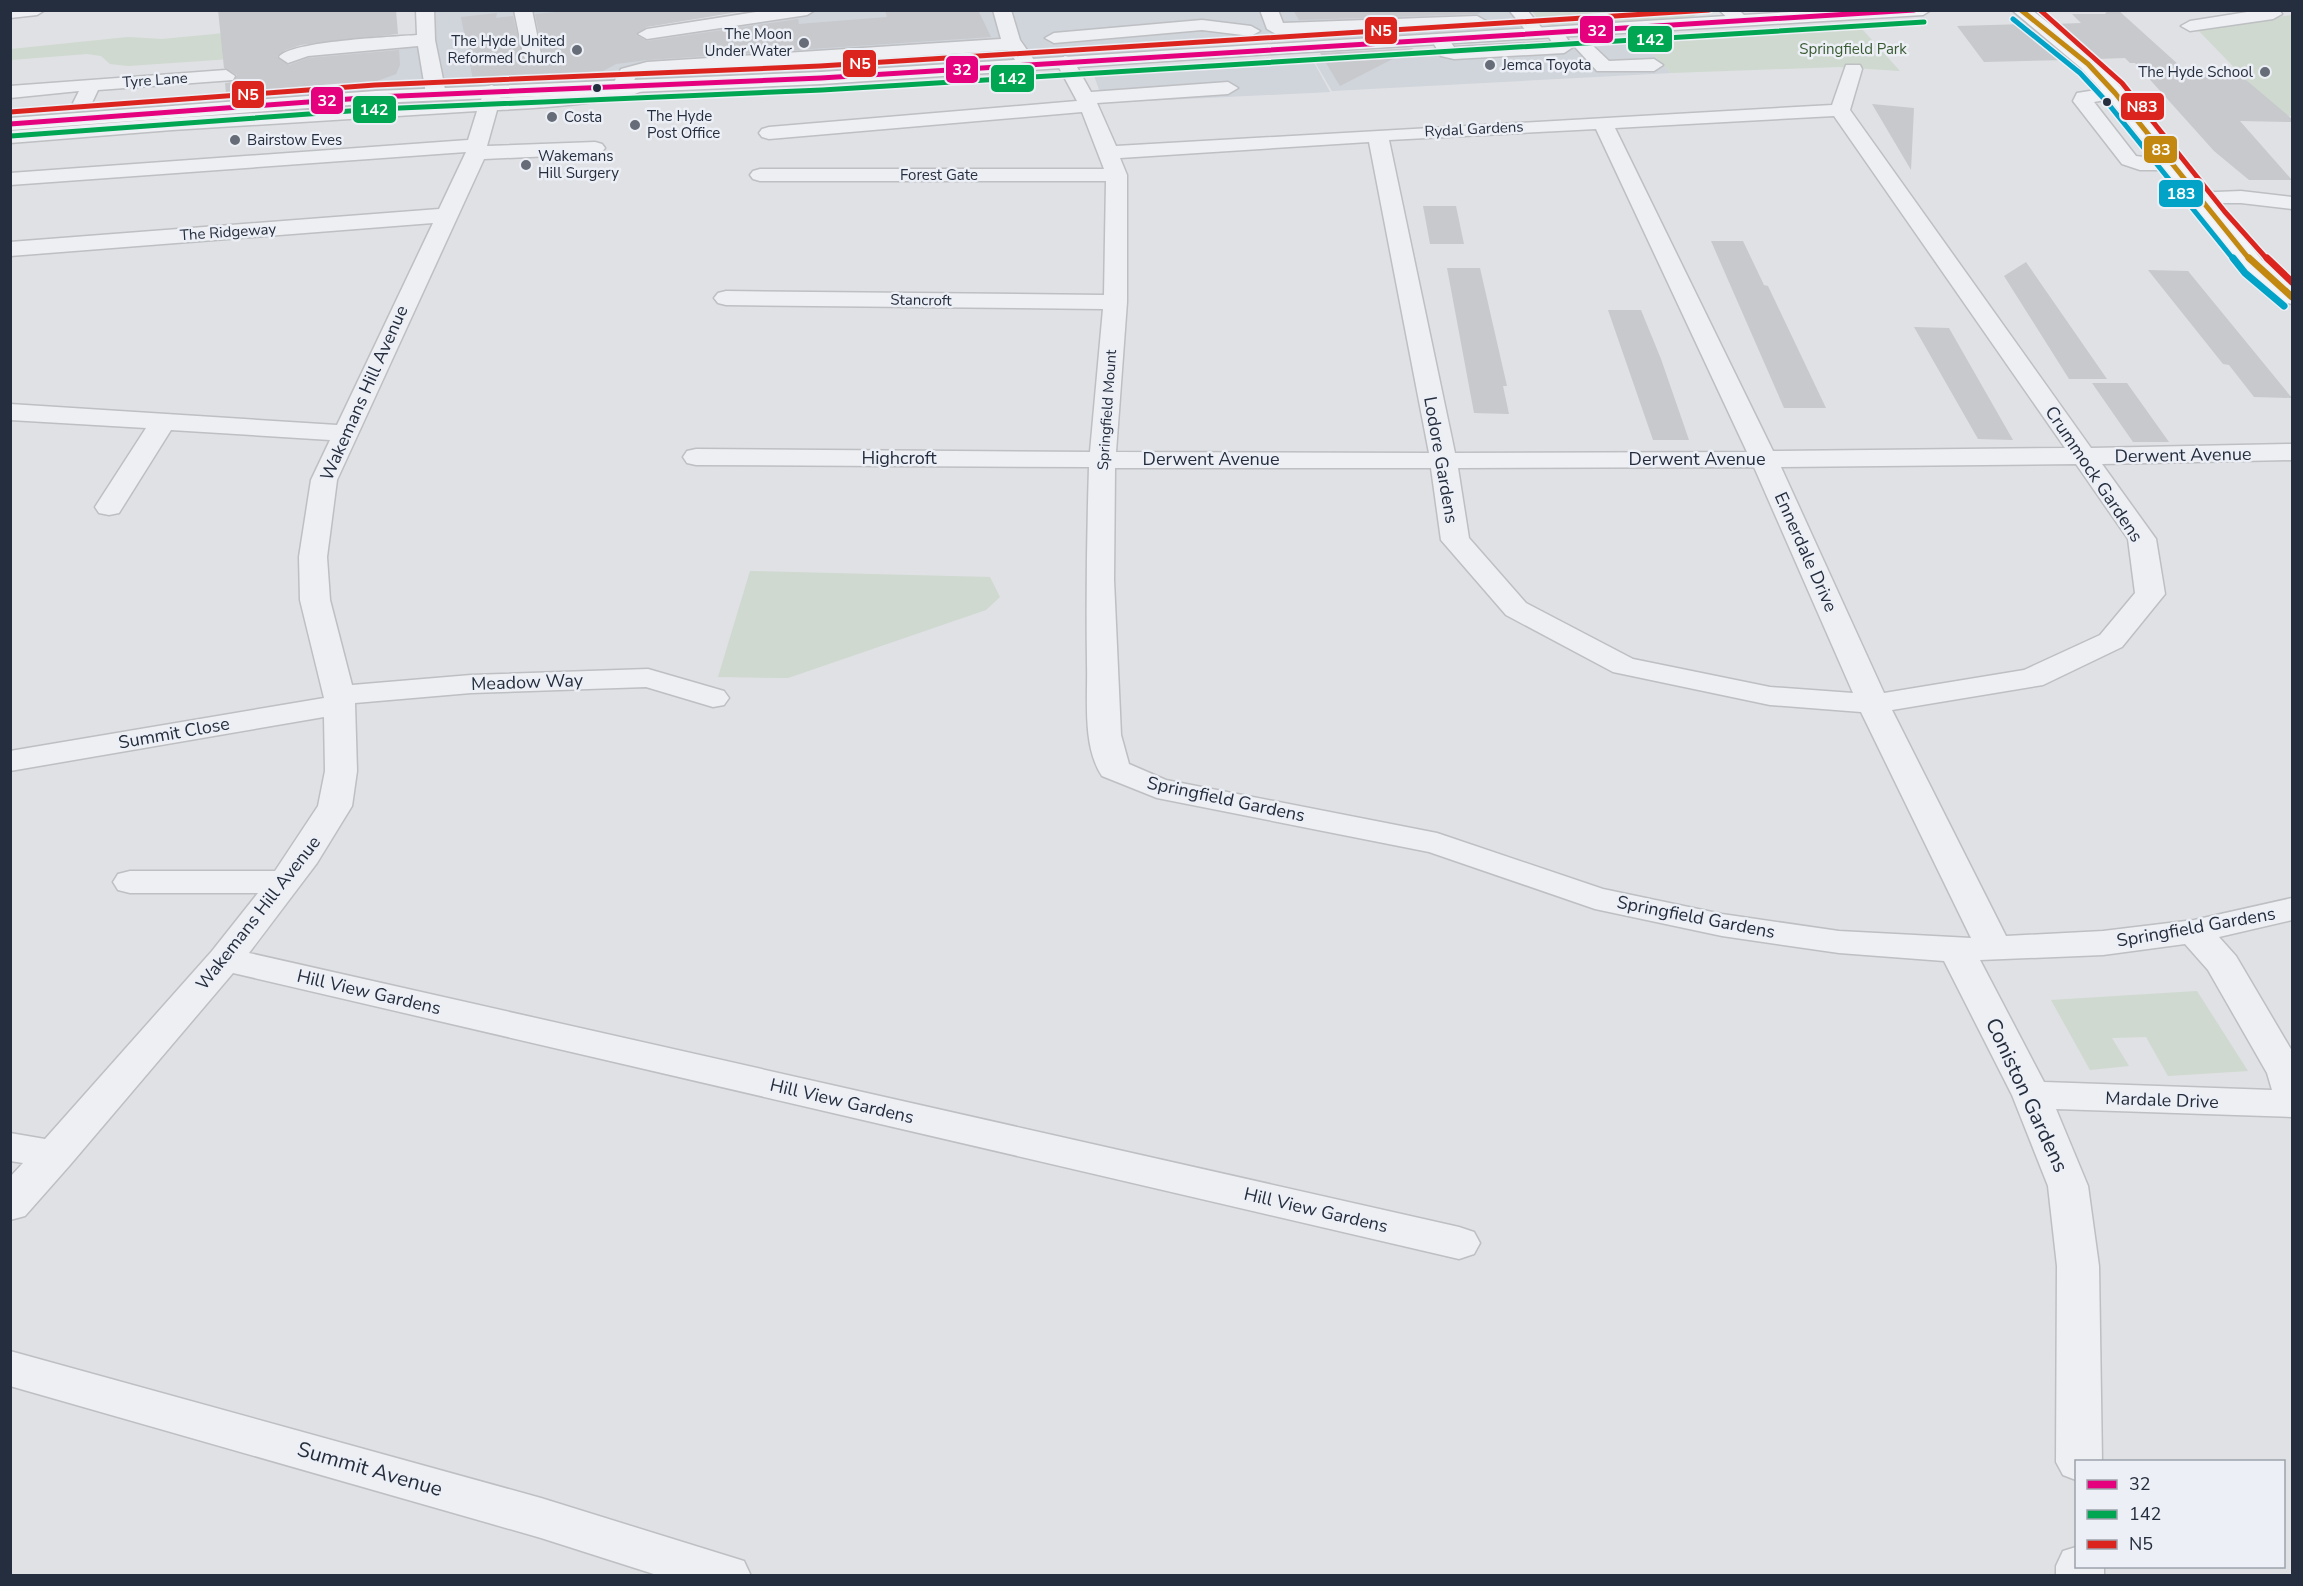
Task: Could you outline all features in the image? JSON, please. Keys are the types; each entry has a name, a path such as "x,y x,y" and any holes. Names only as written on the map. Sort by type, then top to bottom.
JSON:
{"main road":[{"path":"630,86 1029,66 1257,49 1440,39 1551,37 1733,16 1923,10"},
{"path":"2020,10 2088,64 2115,93 2254,265 2292,297"},
{"path":"10,124 436,94 491,98"}],"street":[{"path":"10,13 37,10"},
{"path":"524,10 532,54"},
{"path":"646,34 807,10"},
{"path":"1002,10 1014,44 1029,66"},
{"path":"1242,10 1257,49"},
{"path":"1269,10 1276,29 1477,21"},
{"path":"1516,10 1551,37 1589,52 1641,56 1604,67 1589,52"},
{"path":"2190,26 2273,14 2268,10"},
{"path":"429,11 426,40 436,94"},
{"path":"1054,38 1198,18 1251,31"},
{"path":"1440,39 1448,52 1454,53 1551,37"},
{"path":"288,51 426,40"},
{"path":"10,137 491,98 591,97 630,86 628,73 647,68 1014,44"},
{"name":"Springfield Mount","path":"1065,62 1087,102 1113,164 1115,302 1102,460 1100,580 1104,735 1114,769"},
{"path":"1839,110 1853,69"},
{"name":"Tyre Lane","path":"10,92 226,76"},
{"path":"76,119 90,87 84,85"},
{"path":"769,133 1228,88"},
{"path":"2115,93 2084,97 2083,101 2128,160 2140,164 2174,166"},
{"name":"Wakemans Hill Avenue","path":"10,1205 225,959 285,882 321,832 335,807 340,771 339,700 315,600 313,557 324,480 476,149 491,98"},
{"name":"Rydal Gardens","path":"1113,164 1378,135 1839,110"},
{"name":"Crummock Gardens","path":"1839,110 2142,539 2150,594 2111,641 2032,678 1873,704"},
{"name":"Ennerdale Drive","path":"1603,123 1764,459 1873,704 1994,948"},
{"name":"Lodore Gardens","path":"1378,135 1443,459 1455,540 1516,609 1624,666 1770,696 1873,704"},
{"path":"10,179 476,149 595,148"},
{"name":"Forest Gate","path":"760,175 1113,164"},
{"path":"2199,198 2241,197 2292,203"},
{"name":"The Ridgeway","path":"10,249 446,215"},
{"name":"Stancroft","path":"726,298 1115,302"},
{"path":"10,412 344,433"},
{"path":"109,507 163,422"},
{"name":"Derwent Avenue","path":"1102,460 2084,457 2292,452"},
{"name":"Highcroft","path":"696,457 1102,460"},
{"name":"Meadow Way","path":"339,700 471,684 648,678 713,698"},
{"name":"Summit Close","path":"10,760 339,700"},
{"name":"Springfield Gardens","path":"1114,769 1157,788 1437,843 1595,898 1722,925 1839,942 1957,950 2103,944 2194,931 2292,909"},
{"path":"130,882 285,882"},
{"path":"2194,931 2223,964 2286,1073 2292,1092"},
{"name":"Coniston Gardens","path":"1957,950 2031,1095 2068,1185 2078,1266 2079,1460"},
{"name":"Hill View Gardens","path":"225,959 1459,1243"},
{"name":"Mardale Drive","path":"2031,1095 2292,1104"},
{"path":"10,1147 56,1155"},
{"name":"Summit Avenue","path":"10,1368 541,1518 727,1575"}],"shaded area":[{"path":"436,10 608,11 614,34 790,10 1508,10 1521,26 1514,30 1237,43 975,65 266,96 272,79 264,63 304,51 425,40 424,12"},
{"path":"1639,40 1671,73 1332,91 1312,57"},
{"path":"1311,57 1330,92 1104,103 1093,73"}],"green space":[{"path":"1697,10 1700,13 1690,18 1552,25 1541,23 1532,11"},
{"name":"The Hyde School","path":"2292,15 2292,116 2282,117 2196,28"},
{"name":"Springfield Park","path":"1862,29 1900,71 1839,67 1671,73 1640,41"},
{"path":"225,33 230,59 128,66 110,64 101,56 87,54 11,60 11,49 128,37 162,39"},
{"path":"261,92 260,95 91,107 94,104"},
{"path":"750,571 990,577 1000,597 986,610 788,678 718,677"},
{"path":"2197,991 2248,1071 2168,1076 2146,1037 2112,1038 2129,1066 2090,1070 2051,1000"}],"building":[{"path":"218,10 396,10 398,34 301,45 286,50 277,57 289,65 308,58 399,50 400,65 396,74 361,87 241,96 242,92 226,93 225,83 233,82 237,75 224,68"},
{"path":"576,10 750,10 647,27 636,35 647,41 798,19 799,24 887,17 885,10 978,10 991,37 647,60 616,64 601,72 547,75 547,79 500,79 485,76 484,84 474,85 461,17 497,13 496,18 513,16 523,59 539,60 543,54 535,14"},
{"path":"1293,10 1485,10 1478,14 1299,20"},
{"path":"2108,10 2118,10 2190,75 2239,74 2292,119 2292,122 2240,121 2292,180 2249,180 2214,151 2135,63 2130,63 2125,58 2097,59 2053,24 2081,23 2072,14 2105,14"},
{"path":"2026,24 2068,60 1984,62 1957,26"},
{"path":"1449,29 1311,39 1309,35"},
{"path":"1414,48 1340,86 1320,53"},
{"path":"1872,104 1914,108 1911,170"},
{"path":"1423,206 1456,206 1464,244 1430,244"},
{"path":"1711,241 1743,241 1764,285 1768,286 1826,408 1784,408"},
{"path":"2026,262 2107,379 2069,379 2004,276"},
{"path":"1447,268 1480,268 1507,386 1503,386 1509,414 1474,413"},
{"path":"2148,270 2188,271 2292,398 2254,397 2229,365 2223,364"},
{"path":"1608,310 1641,310 1689,440 1653,440"},
{"path":"1914,327 1949,328 2013,440 1978,439"},
{"path":"2092,383 2127,383 2169,442 2133,442"}],"transit line":[{"name":"N5","path":"10,112 375,85 820,66 1709,10"},
{"name":"32","path":"10,124 376,97 821,78 1914,10"},
{"name":"83","path":"2021,10 2088,64 2115,93 2254,265 2292,297"},
{"name":"N83","path":"2040,10 2093,54 2122,83 2225,212 2268,260 2292,282"},
{"name":"183","path":"2013,19 2080,73 2106,101 2245,273 2284,306"},
{"name":"142","path":"11,136 377,109 822,90 1924,22"}],"place":[{"name":"The Moon Under Water","path":"804,43"},
{"name":"The Hyde United Reformed Church","path":"577,50"},
{"name":"Jemca Toyota","path":"1490,65"},
{"name":"The Hyde School","path":"2265,72"},
{"name":"Costa","path":"552,117"},
{"name":"The Hyde Post Office","path":"635,125"},
{"name":"Bairstow Eves","path":"235,140"},
{"name":"Wakemans Hill Surgery","path":"526,165"}]}
